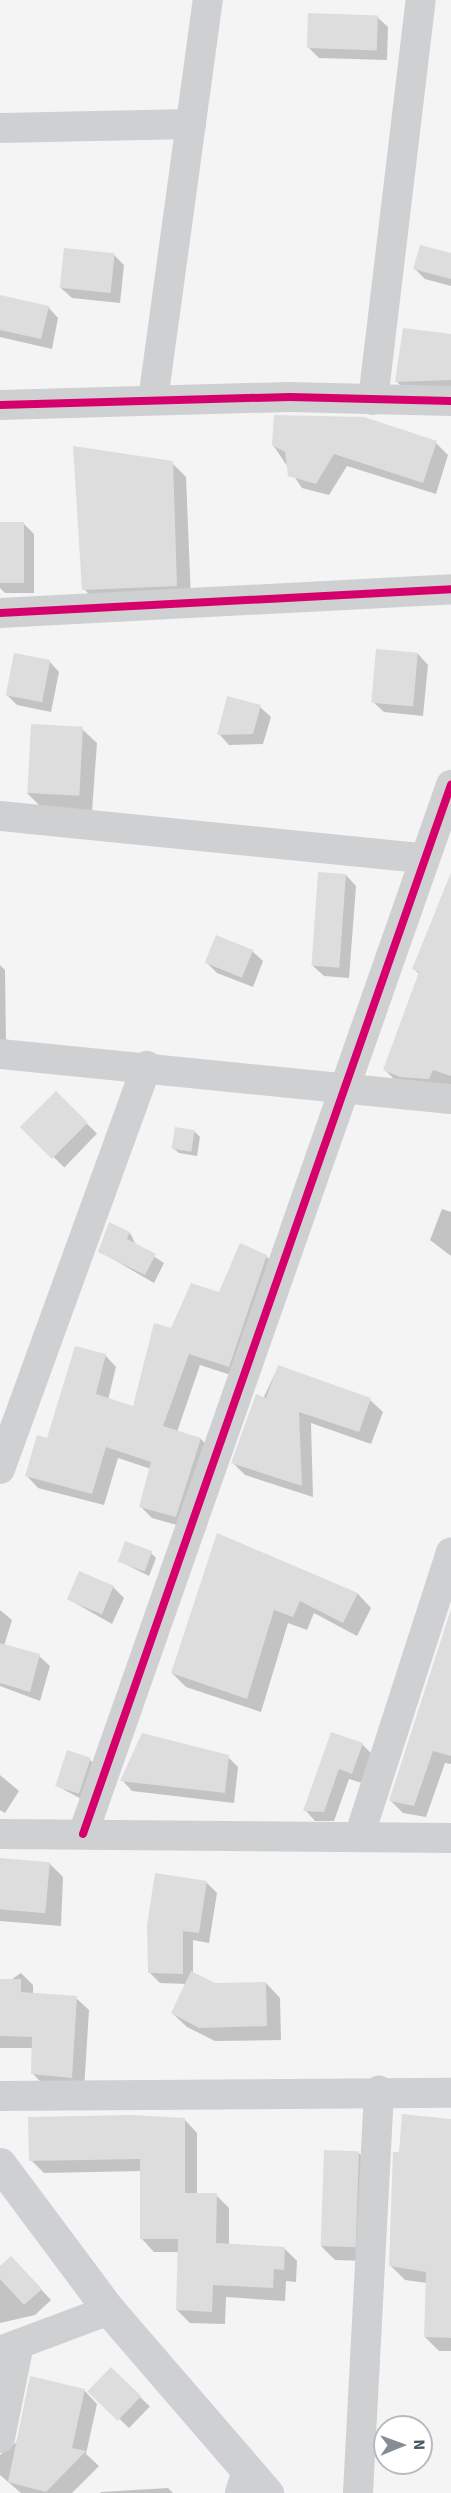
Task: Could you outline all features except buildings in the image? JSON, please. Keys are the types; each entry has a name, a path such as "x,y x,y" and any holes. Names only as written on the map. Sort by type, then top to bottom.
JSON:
{"street":[{"path":"153,400 208,0"},
{"path":"373,399 422,0"},
{"path":"0,128 190,124"},
{"path":"0,405 153,400 451,401"},
{"path":"0,613 451,589"},
{"path":"84,1834 451,785"},
{"path":"0,816 424,858"},
{"path":"0,1054 147,1066 451,1098"},
{"path":"0,1468 147,1066"},
{"path":"359,1837 451,1553"},
{"path":"0,1834 451,1838"},
{"path":"358,2493 380,2091"},
{"path":"0,2096 380,2091 451,2093"},
{"path":"0,2164 110,2310 251,2485"},
{"path":"0,2438 10,2347 110,2310"}],"cycle path":[{"path":"0,405 290,397 451,401"},
{"path":"0,613 451,589"},
{"path":"83,1834 451,785"}]}
